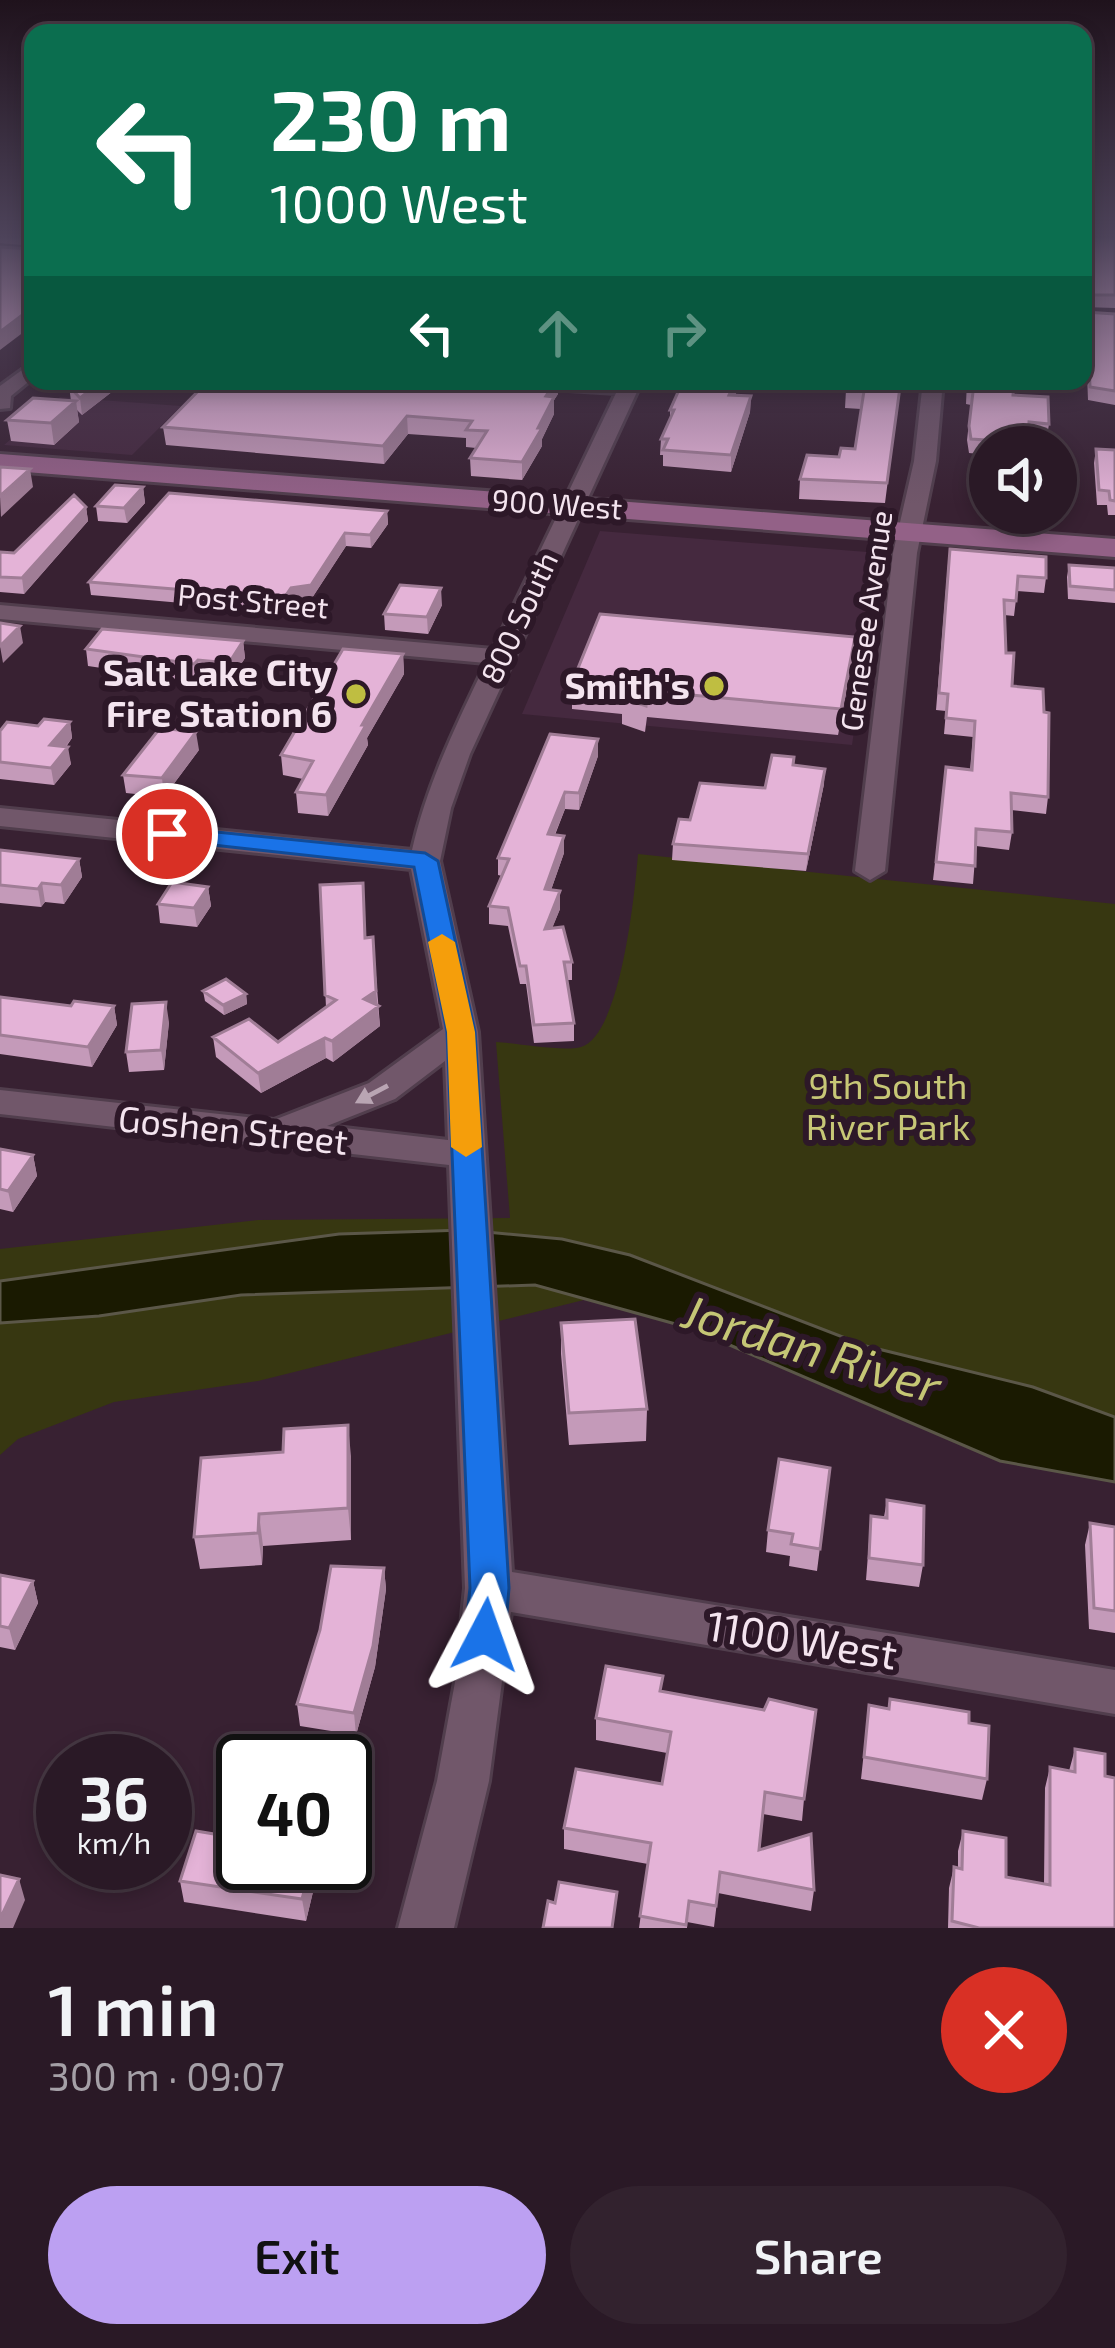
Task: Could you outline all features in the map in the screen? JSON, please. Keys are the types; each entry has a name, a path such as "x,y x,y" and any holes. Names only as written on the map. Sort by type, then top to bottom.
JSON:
{"main road":[{"name":"900 West","path":"0,462 1115,548"}],"street":[{"path":"24,375 1,394 2,405 31,390"},
{"name":"800 South","path":"425,861 450,772 628,390"},
{"name":"Genesee Avenue","path":"870,871 905,553 912,533 932,390"},
{"name":"Post Street","path":"0,613 501,657"},
{"path":"0,817 425,861 461,1032 489,1588 480,1682 463,1781 426,1928"},
{"path":"271,1135 382,1091 461,1032"},
{"name":"Goshen Street","path":"0,1102 466,1154"},
{"name":"1100 West","path":"489,1588 1115,1692"}],"shaded area":[{"path":"60,397 181,406 132,455 4,445"},
{"path":"600,531 880,553 852,745 522,714"}],"green space":[{"name":"9th South River Park","path":"638,854 1115,904 1115,1416 604,1295 258,1381 114,1402 18,1439 0,1455 0,1249 258,1220 510,1218 496,1042 573,1048 595,1037 616,991"}],"water":[{"name":"Jordan River","path":"465,1230 562,1239 630,1255 866,1346 1033,1387 1115,1417 1115,1482 1000,1461 690,1328 535,1285 241,1295 99,1316 0,1323 0,1281 339,1234"}],"building":[{"path":"1092,325 1115,325 1115,391 1092,387"},
{"path":"199,390 550,390 546,396 554,397 522,462 470,458 487,431 466,430 472,421 407,416 383,446 163,427"},
{"path":"679,390 731,390 729,395 751,396 731,455 663,450 668,439 661,439 674,410 670,410"},
{"path":"846,390 900,390 887,483 800,479 807,455 839,457 841,448 855,449 864,391"},
{"path":"968,390 1013,390 1013,395 1048,397 1049,424 969,426 973,392"},
{"path":"33,398 76,401 51,423 7,420"},
{"path":"1096,449 1115,450 1115,501 1110,500 1109,491 1099,490"},
{"path":"0,467 30,469 0,496"},
{"path":"115,485 143,487 124,508 96,506"},
{"path":"169,493 387,511 370,535 345,533 311,585 291,588 284,598 89,582"},
{"path":"74,495 86,507 22,578 0,577 0,552 14,553"},
{"path":"950,549 1046,557 1046,578 1018,576 1016,601 1004,600 1006,653 1014,653 1012,686 1043,689 1044,712 1049,713 1048,797 1011,793 1012,832 976,829 975,866 936,862 946,767 972,770 975,721 946,718 948,694 939,693"},
{"path":"1069,565 1115,568 1115,590 1070,586"},
{"path":"400,585 441,588 427,617 384,614"},
{"name":"Smith's","path":"600,614 855,637 841,709 647,691 646,706 622,698 627,689 572,683"},
{"path":"0,623 20,626 0,646"},
{"path":"102,629 243,641 229,663 198,660 194,664 86,649"},
{"path":"343,649 403,654 326,795 296,792 313,761 281,755"},
{"path":"44,719 70,722 50,745 68,747 51,768 0,762 0,731 7,722 38,726"},
{"path":"160,728 196,732 162,778 123,775"},
{"path":"550,734 598,739 579,793 565,792 548,834 564,836 545,889 560,891 545,929 563,927 572,962 564,962 574,1023 534,1025 526,966 520,966 508,908 489,906 509,859 498,858"},
{"path":"772,755 794,757 793,765 825,769 808,854 673,844 679,819 690,820 700,783 765,788"},
{"path":"0,850 79,859 61,885 42,883 38,889 0,885"},
{"path":"172,882 208,887 194,908 158,904"},
{"path":"363,883 365,938 373,937 376,991 364,999 379,1006 332,1041 325,1038 258,1073 213,1037 249,1019 278,1042 336,1000 325,995 320,885"},
{"path":"226,979 246,994 223,1005 203,991"},
{"path":"0,997 114,1006 88,1047 0,1035"},
{"path":"166,1002 161,1050 126,1052 132,1004"},
{"path":"0,1149 33,1155 8,1191 0,1189"},
{"path":"635,1319 647,1409 569,1413 561,1323"},
{"path":"348,1425 348,1508 259,1514 258,1533 194,1537 201,1458 283,1452 284,1429"},
{"path":"779,1459 830,1468 820,1549 791,1544 793,1534 768,1530"},
{"path":"887,1500 924,1506 923,1565 869,1558 871,1516 887,1518"},
{"path":"1090,1523 1115,1527 1115,1611 1094,1608"},
{"path":"331,1566 384,1568 373,1646 354,1713 297,1704 320,1630"},
{"path":"0,1575 33,1581 9,1628 0,1626"},
{"path":"606,1666 663,1676 660,1691 764,1710 769,1699 816,1710 804,1799 765,1792 759,1850 811,1834 814,1890 720,1872 716,1906 689,1901 686,1925 640,1916 651,1843 564,1828 576,1769 662,1784 671,1732 596,1718"},
{"path":"890,1699 969,1712 969,1723 989,1726 987,1779 864,1757 869,1705 889,1709"},
{"path":"1075,1749 1105,1754 1105,1776 1115,1778 1115,1928 979,1928 952,1921 954,1867 962,1869 963,1831 1006,1838 1006,1877 1050,1885 1050,1767 1075,1772"},
{"path":"196,1831 216,1834 216,1886 192,1883"},
{"path":"0,1875 19,1879 0,1919"},
{"path":"559,1882 617,1892 612,1928 543,1928 548,1901 555,1903"},
{"path":"241,1890 304,1890 302,1899"}],"slow traffic":[{"path":"442,942 461,1032 466,1147"}],"place":[{"name":"Smith's","path":"714,686"},
{"name":"Salt Lake City Fire Station 6","path":"356,694"}],"route":[{"path":"167,834 425,861 461,1032 489,1588 485,1635"}]}
